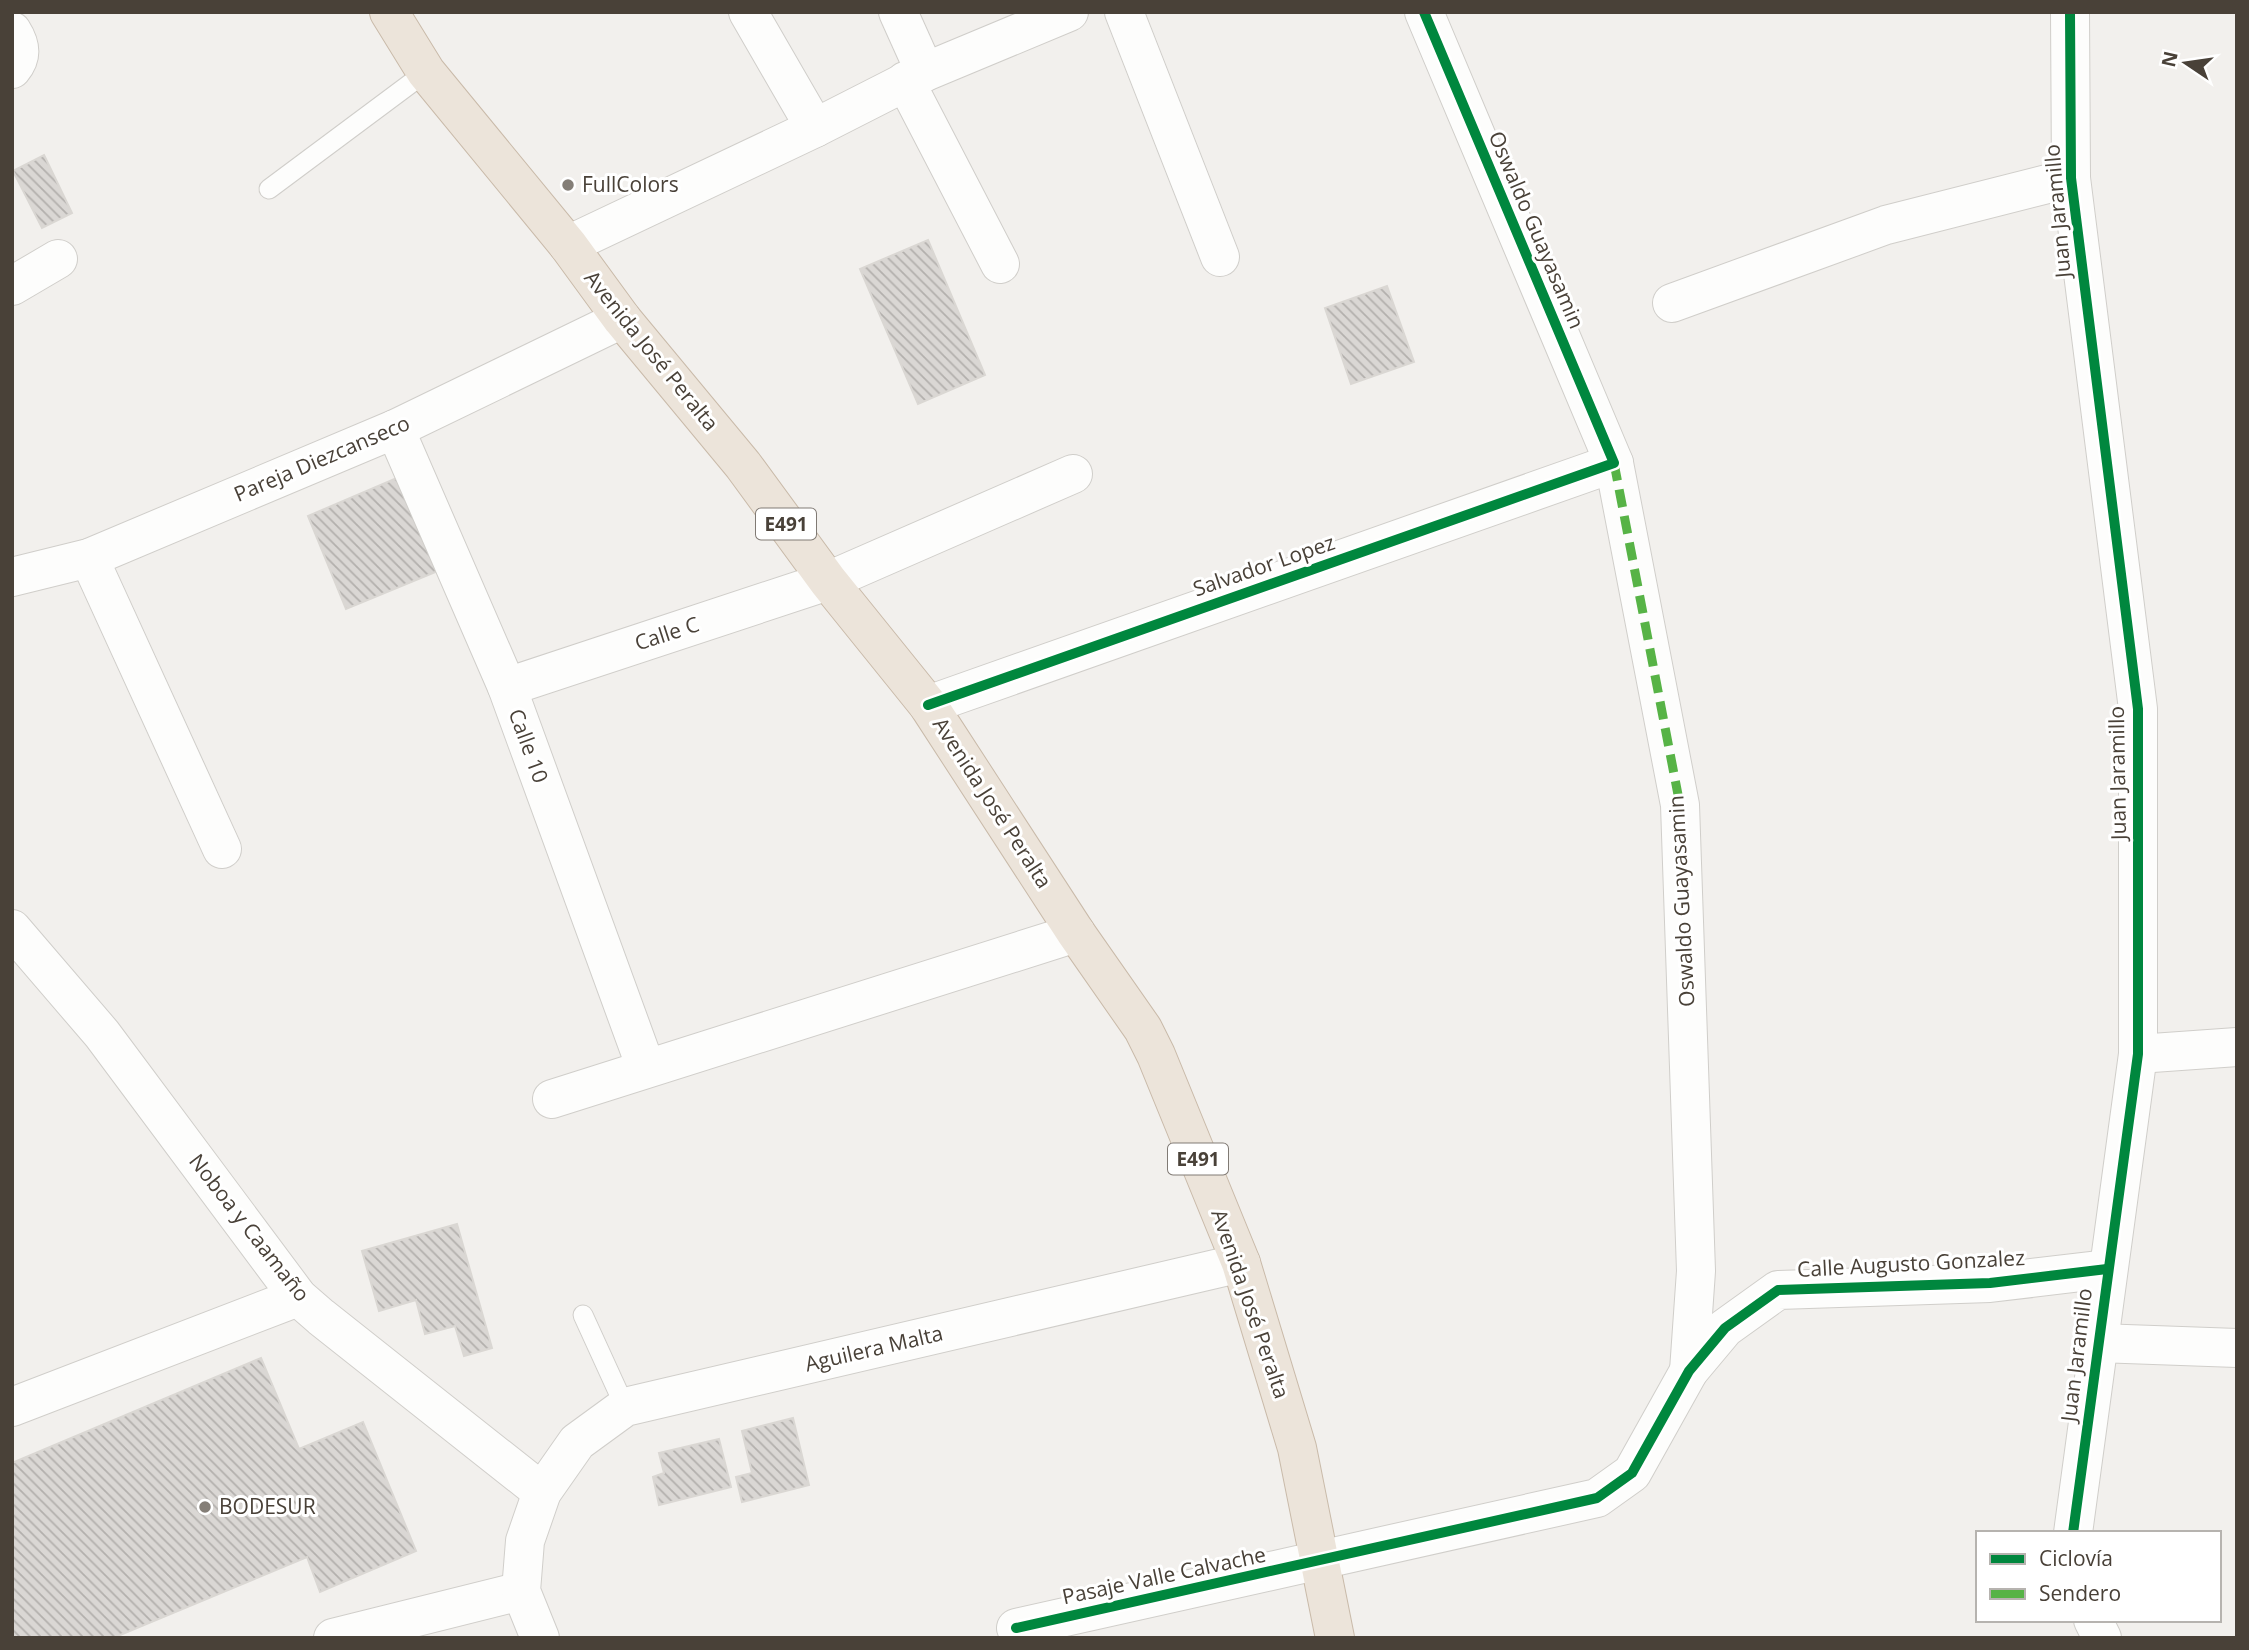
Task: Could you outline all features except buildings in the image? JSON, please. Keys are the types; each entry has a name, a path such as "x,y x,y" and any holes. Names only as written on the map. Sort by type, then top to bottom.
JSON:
{"highway":[{"name":"Avenida José Peralta","path":"389,12 426,72 568,245 622,319 743,465 828,581 928,705 1076,933 1143,1029 1241,1263 1297,1448 1335,1638"}],"street":[{"path":"748,12 815,128"},
{"path":"898,12 915,76 1000,264"},
{"path":"568,245 815,128 915,76 1069,12"},
{"path":"1124,12 1220,257"},
{"name":"Oswaldo Guayasamin","path":"1423,12 1614,463 1680,805 1696,1271 1689,1371"},
{"name":"Juan Jaramillo","path":"2070,12 2071,178 2138,709 2138,1054 2073,1531"},
{"path":"12,31 20,43 19,60 12,69"},
{"path":"1672,303 1886,225 2071,178"},
{"path":"12,286 58,259"},
{"name":"Pareja Diezcanseco","path":"12,577 89,558 395,429 622,319"},
{"name":"Calle 10","path":"395,429 507,687 646,1068"},
{"name":"Salvador Lopez","path":"928,705 1614,463"},
{"name":"Calle C","path":"507,687 828,581 1073,474"},
{"path":"89,558 222,849"},
{"name":"Noboa y Caamaño","path":"12,929 102,1034 298,1297 542,1492"},
{"path":"552,1099 1076,933"},
{"path":"2138,1054 2237,1047"},
{"name":"Aguilera Malta","path":"542,1492 577,1442 625,1407 1241,1263"},
{"name":"Calle Augusto Gonzalez","path":"1320,1561 1597,1497 1632,1472 1689,1371 1725,1328 1778,1290 1990,1283 2107,1269"},
{"path":"12,1407 298,1297"},
{"path":"2098,1343 2237,1348"},
{"path":"540,1638 521,1591 525,1541 542,1492"},
{"name":"Pasaje Valle Calvache","path":"1016,1628 1320,1561"},
{"path":"333,1638 521,1591"},
{"path":"2094,1622 2102,1638"}],"lane":[{"path":"269,189 426,72"},
{"path":"583,1315 625,1407"}],"marked path":[{"path":"1614,463 1680,805"}],"cycle path":[{"path":"928,705 1614,463 1424,12"},
{"path":"2070,12 2071,178 2138,709 2138,1054 2073,1531"},
{"path":"1016,1628 1597,1498 1632,1473 1689,1371 1725,1328 1778,1290 1990,1283 2107,1269"}],"place":[{"name":"FullColors","path":"568,185"},
{"name":"BODESUR","path":"205,1507"}]}
